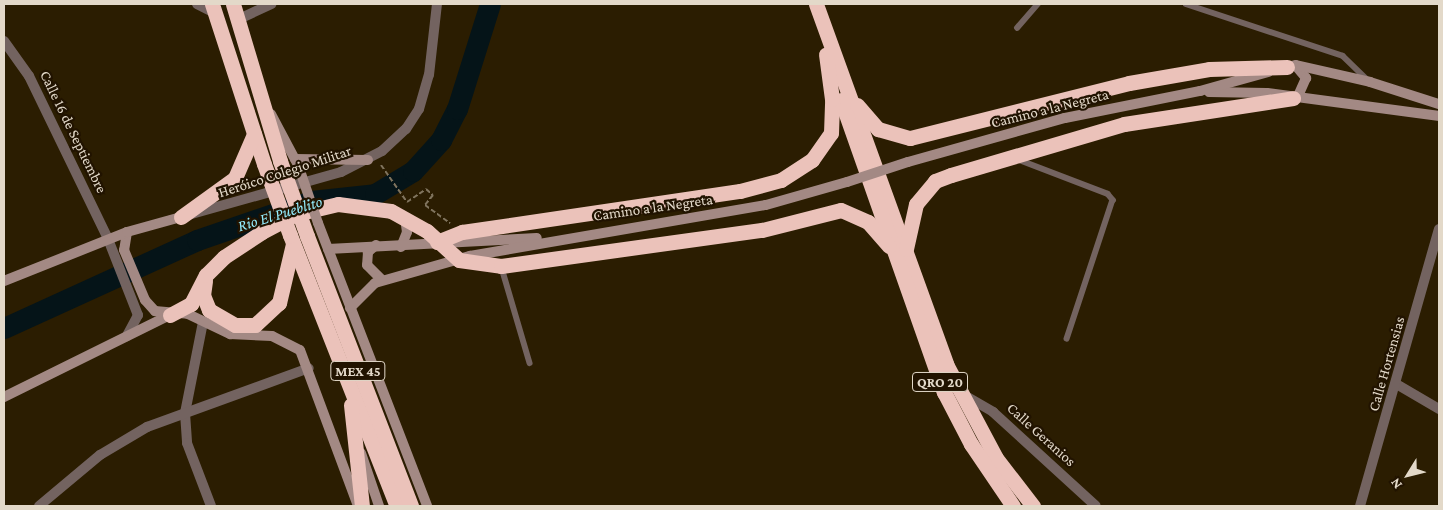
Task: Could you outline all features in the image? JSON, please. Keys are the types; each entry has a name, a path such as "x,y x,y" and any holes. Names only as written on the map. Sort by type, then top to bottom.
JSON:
{"highway":[{"name":"QRO 20","path":"805,4 826,54 889,246 944,392 971,444 1013,506"},
{"name":"QRO 20","path":"816,4 906,256 960,392 996,458 1033,506"},
{"name":"MEX 45","path":"212,7 291,239 397,506"},
{"name":"MEX 45","path":"234,8 264,99 291,162 307,236 411,506"},
{"path":"437,242 462,232 740,191 781,180 812,160 831,133 832,99 826,54"},
{"path":"848,90 878,129 910,138 1129,83 1209,69 1291,66"},
{"path":"906,256 912,210 928,187 951,175 1124,124 1295,98"},
{"path":"181,217 235,178 254,134"},
{"path":"170,315 190,304 206,275 262,232 308,210 338,204 384,209 404,218 459,260 501,266 762,230 841,210 868,222 889,246"},
{"path":"206,275 203,295 209,310 235,325 255,325 279,303 291,239"},
{"path":"347,379 360,506"}],"street":[{"path":"196,4 212,7"},
{"path":"234,8 272,4"},
{"name":"Heróico Colegio Militar","path":"181,217 229,207 368,160 406,129 419,109 429,75 437,4"},
{"name":"Calle 16 de Septiembre","path":"4,41 30,76 109,244 138,315 127,336"},
{"path":"1291,66 1306,83 1295,98"},
{"name":"Camino a la Negreta","path":"350,308 367,288 382,280 459,260 580,234 766,205 908,162 1065,118 1200,91 1291,66 1370,82 1439,104"},
{"name":"Camino a la Negreta","path":"1200,91 1295,98 1439,116"},
{"path":"368,160 291,162 318,223 427,506"},
{"path":"4,281 109,244 127,232 181,217"},
{"path":"401,247 407,232 404,218"},
{"name":"Calle Hortensias","path":"1360,506 1398,385 1439,229"},
{"path":"127,232 123,246 151,308 170,315"},
{"name":"Camino a la Negreta","path":"328,249 376,245 401,247 437,242 580,234"},
{"path":"376,245 368,252 367,265 382,280"},
{"path":"4,397 170,315 188,314 230,334 280,338 300,350 309,368 360,506"},
{"path":"203,322 185,413 187,442 211,506"},
{"path":"39,506 100,455 147,427 309,368"},
{"path":"1398,385 1439,409"},
{"name":"Calle Geranios","path":"960,392 993,412 1096,506"},
{"path":"353,425 379,506"}],"lane":[{"path":"1017,28 1038,4"},
{"path":"1186,4 1343,56 1370,82"},
{"path":"1013,157 1108,194 1113,200 1067,339"},
{"path":"501,266 530,363"}],"path":[{"path":"387,161 381,165 407,202 426,189 434,195 425,205 462,232"}],"waterway":[{"name":"Rio El Pueblito","path":"4,328 197,240 311,201 375,194 413,171 441,140 457,109 490,4"}]}
